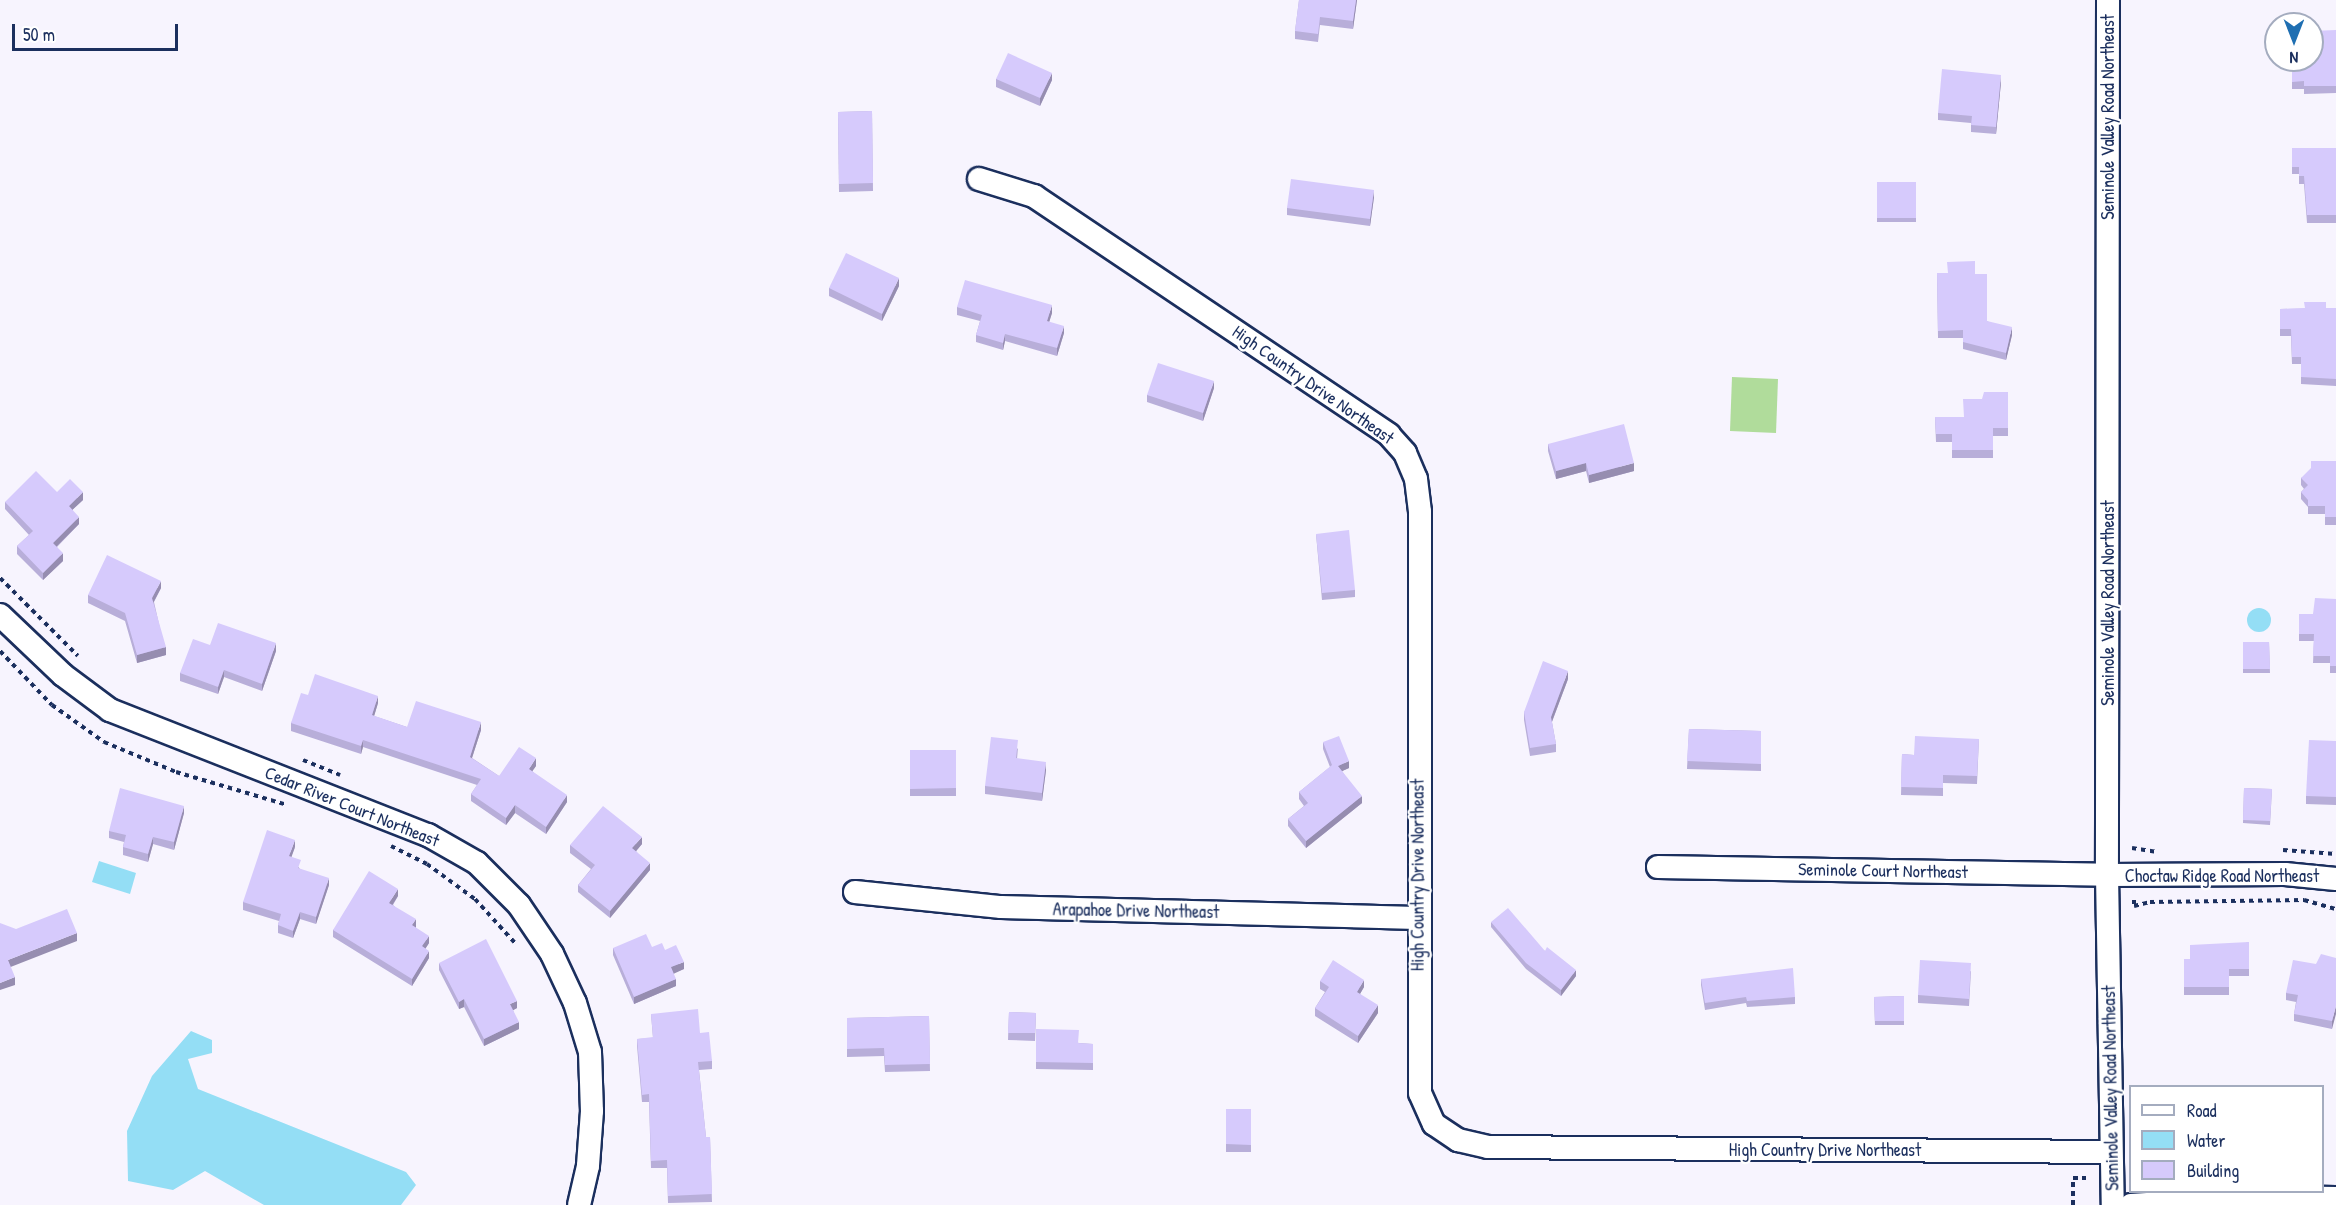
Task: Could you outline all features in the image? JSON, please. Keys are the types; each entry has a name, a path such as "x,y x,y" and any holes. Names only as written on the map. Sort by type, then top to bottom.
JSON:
{"street":[{"name":"Seminole Valley Road Northeast","path":"2108,0 2107,875 2113,1205"},
{"name":"High Country Drive Northeast","path":"979,179 1034,196 1389,435 1405,453 1416,479 1420,512 1418,918 1420,1093 1434,1124 1458,1140 1488,1148 2111,1152"},
{"name":"Cedar River Court Northeast","path":"0,615 63,675 110,710 429,835 477,863 519,905 552,954 575,1003 590,1052 590,1144 579,1205"},
{"name":"Seminole Court Northeast","path":"1658,867 2107,875"},
{"name":"Choctaw Ridge Road Northeast","path":"2107,875 2285,874 2336,879"},
{"name":"Arapahoe Drive Northeast","path":"855,892 1001,908 1418,918"},
{"path":"2131,1205 2262,1197 2336,1198"}],"path":[{"path":"0,579 86,664"},
{"path":"0,651 52,705 104,742 176,772 293,808"},
{"path":"293,756 336,771 343,778"},
{"path":"388,845 427,864 475,899 519,946"},
{"path":"2134,900 2134,906 2150,902 2304,900 2336,909"},
{"path":"2073,1205 2073,1178 2086,1178"}],"green space":[{"path":"1732,377 1778,379 1776,433 1730,431"}],"water":[{"path":"2259,608 2264,609 2270,615 2270,625 2264,631 2259,632 2254,631 2248,625 2247,620 2248,615 2254,609"},
{"path":"99,861 136,873 130,894 92,882"},
{"path":"191,1031 212,1040 212,1053 188,1059 198,1089 406,1172 416,1185 401,1205 264,1205 205,1171 173,1190 128,1181 127,1131 152,1076"}],"building":[{"path":"1299,0 1356,0 1353,21 1320,17 1318,34 1295,31"},
{"path":"2324,30 2336,30 2336,86 2304,86 2304,81 2292,82 2292,72 2324,72"},
{"path":"1008,53 1052,73 1040,98 996,79"},
{"path":"1942,69 2001,75 1996,127 1971,125 1972,116 1938,113"},
{"path":"872,111 873,183 839,184 838,112"},
{"path":"2292,148 2336,148 2336,215 2307,215 2304,176 2299,176 2299,167 2292,167"},
{"path":"1291,179 1374,190 1370,219 1287,208"},
{"path":"1877,182 1916,182 1916,218 1877,218"},
{"path":"846,253 899,278 882,314 829,288"},
{"path":"1975,261 1975,274 1987,274 1987,321 2012,327 2006,353 1963,342 1963,330 1938,331 1937,273 1948,273 1947,262"},
{"path":"965,280 1052,305 1047,321 1064,326 1057,348 1005,334 1003,343 976,335 982,315 957,307"},
{"path":"2304,302 2326,302 2326,308 2336,308 2336,379 2301,377 2301,357 2292,357 2291,329 2280,329 2280,309 2305,308"},
{"path":"1158,363 1214,381 1203,413 1147,395"},
{"path":"1984,392 2008,392 2008,428 1993,428 1993,450 1952,450 1952,434 1936,434 1935,417 1964,417 1963,399 1982,399"},
{"path":"1624,424 1634,463 1589,475 1586,463 1556,471 1548,444"},
{"path":"2311,461 2336,461 2336,517 2325,517 2325,506 2308,506 2308,500 2301,492 2308,485 2301,478 2311,468"},
{"path":"36,471 57,492 70,479 83,492 69,506 79,517 53,543 63,553 43,573 17,546 33,531 5,502"},
{"path":"1349,530 1355,590 1322,593 1316,534"},
{"path":"107,555 161,581 152,598 166,647 137,655 125,613 88,595"},
{"path":"2315,598 2336,599 2336,666 2330,666 2330,656 2313,656 2314,634 2299,634 2299,614 2313,614"},
{"path":"218,623 276,643 262,684 224,670 218,687 180,673 193,639 210,645"},
{"path":"2243,642 2269,642 2270,669 2243,669"},
{"path":"1543,661 1568,671 1551,717 1556,744 1530,748 1524,712"},
{"path":"315,674 378,696 372,715 407,727 416,701 481,722 470,757 499,776 519,747 536,758 529,769 567,795 546,827 515,805 506,818 471,794 481,779 363,740 361,746 291,723 301,693 308,695"},
{"path":"1689,729 1761,731 1761,764 1687,761"},
{"path":"1339,736 1349,761 1338,766 1362,796 1306,841 1288,819 1308,803 1299,792 1332,765 1323,742"},
{"path":"1915,736 1979,739 1977,776 1943,775 1943,788 1901,787 1902,754 1914,755"},
{"path":"991,737 1018,740 1016,758 1046,762 1042,793 985,786"},
{"path":"2309,740 2336,741 2336,797 2306,796"},
{"path":"910,750 956,750 956,788 910,789"},
{"path":"120,788 184,806 174,842 153,837 148,854 123,847 126,835 109,831"},
{"path":"2244,788 2272,789 2270,821 2243,820"},
{"path":"603,806 642,837 632,848 650,863 610,911 578,885 595,865 570,845"},
{"path":"267,830 295,840 289,856 301,860 298,868 329,878 316,917 300,912 293,931 278,925 281,914 243,902"},
{"path":"369,871 398,889 389,903 416,919 412,925 429,936 422,946 429,951 412,979 333,930"},
{"path":"1508,908 1545,951 1547,947 1576,970 1561,990 1526,963 1491,922"},
{"path":"67,909 77,933 8,960 15,977 0,983 0,923 16,929"},
{"path":"646,934 652,947 662,943 665,950 676,945 684,962 671,967 676,979 634,997 613,948"},
{"path":"486,939 517,1001 510,1004 519,1022 484,1039 464,999 459,1002 439,963"},
{"path":"2249,942 2249,969 2229,969 2229,987 2184,987 2184,959 2190,959 2190,945"},
{"path":"2321,954 2336,958 2336,1006 2332,1021 2294,1014 2298,995 2286,993 2293,960 2316,964"},
{"path":"1333,960 1364,980 1357,992 1378,1005 1358,1036 1315,1008 1329,987 1320,981"},
{"path":"1920,960 1971,963 1969,999 1918,995"},
{"path":"1793,968 1795,997 1747,1001 1746,997 1705,1003 1701,979"},
{"path":"1904,996 1904,1021 1875,1021 1874,997"},
{"path":"698,1009 700,1033 709,1032 712,1061 698,1062 706,1137 710,1137 712,1194 668,1196 667,1160 651,1161 649,1094 642,1095 637,1039 653,1037 651,1014"},
{"path":"1009,1012 1036,1013 1035,1033 1008,1033"},
{"path":"929,1016 930,1064 885,1065 884,1048 847,1049 847,1018"},
{"path":"1036,1029 1079,1030 1078,1043 1093,1044 1093,1063 1036,1062"},
{"path":"1226,1109 1251,1109 1251,1145 1226,1144"}]}
